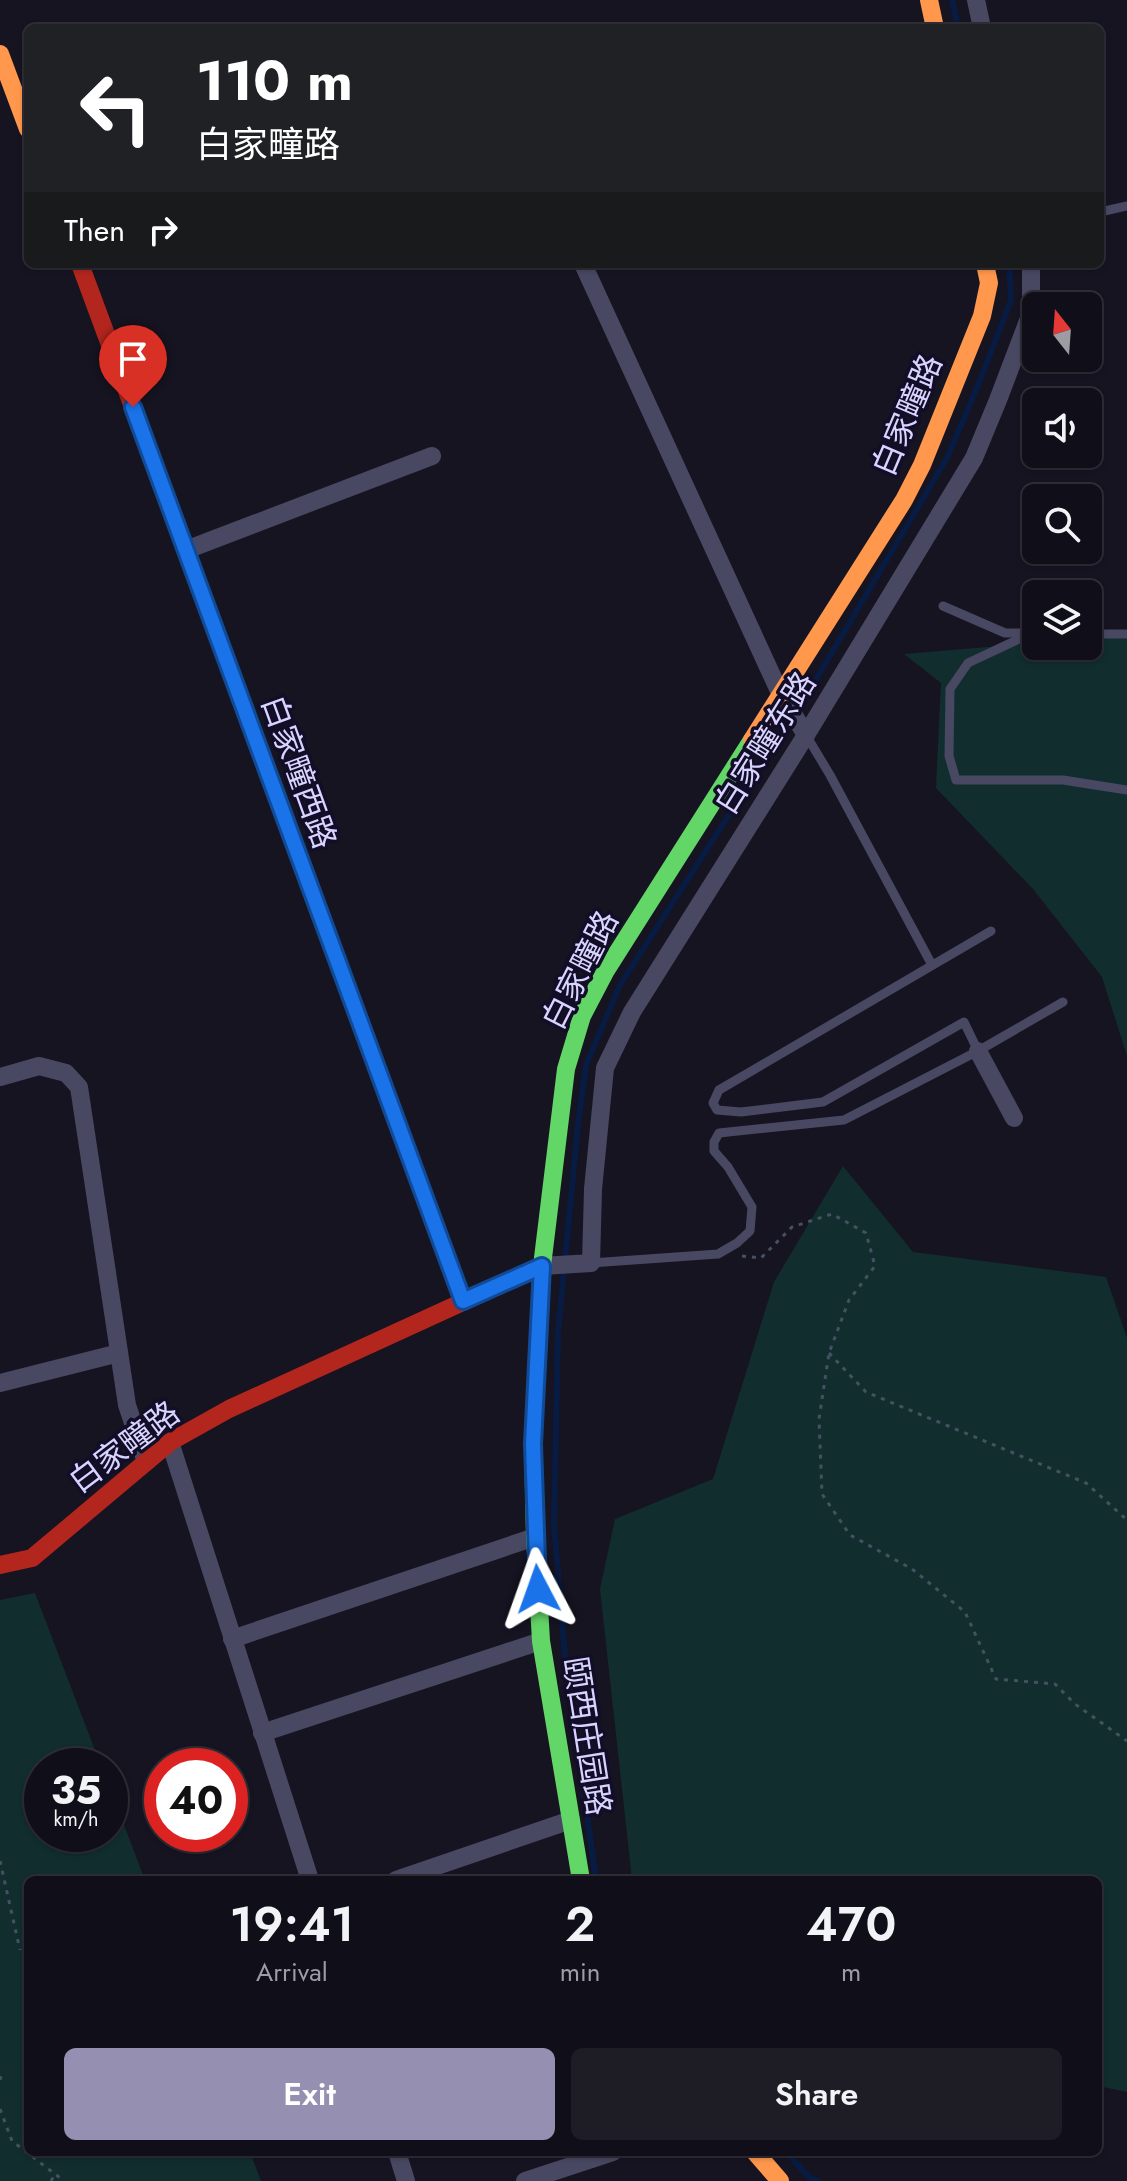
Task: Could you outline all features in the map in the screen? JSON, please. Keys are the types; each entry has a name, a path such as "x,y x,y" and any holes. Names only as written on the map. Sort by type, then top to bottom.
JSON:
{"street":[{"path":"929,0 934,24"},
{"path":"976,0 981,24"},
{"path":"0,54 24,118"},
{"name":"白家疃西路","path":"81,268 463,1301"},
{"path":"585,268 784,700 802,729"},
{"name":"白家疃路","path":"0,1565 32,1558 170,1442 229,1409 463,1301 565,1264 566,1069 582,1016 605,972 784,700 904,500 922,465 982,316 989,283 986,268"},
{"name":"白家疃东路","path":"565,1264 593,1189 605,1068 632,1012 802,729 974,458 1031,313 1031,268"},
{"path":"186,550 432,456"},
{"path":"978,1051 1014,1118"},
{"path":"0,1077 39,1066 66,1073 79,1087 127,1405 146,1462"},
{"name":"颐西庄园路","path":"565,1264 533,1444 535,1537 541,1641 580,1876"},
{"path":"0,1383 119,1353"},
{"path":"170,1442 309,1876"},
{"path":"232,1639 535,1537"},
{"path":"262,1733 541,1641"},
{"path":"408,1876 571,1820"},
{"path":"398,2156 406,2181"},
{"path":"525,2181 601,2156"},
{"path":"758,2156 780,2181"}],"lane":[{"path":"1104,211 1127,206"},
{"path":"943,606 1005,633 1022,633"},
{"path":"1102,634 1127,634"},
{"path":"1022,638 968,663 950,689 949,756 956,780 1063,780 1127,790"},
{"path":"802,729 932,965"},
{"path":"978,1051 964,1022 823,1102 741,1112 717,1110 713,1103 719,1090 991,931"},
{"path":"565,1264 718,1254 750,1231 752,1207 728,1167 714,1151 714,1142 719,1133 844,1120 978,1051 1063,1002"}],"path":[{"path":"718,1254 761,1258 792,1227 832,1214 866,1233 875,1266 849,1300 829,1353 819,1419 822,1494 850,1535 912,1569 965,1612 996,1679 1055,1684 1075,1704 1127,1741"},
{"path":"829,1353 866,1392 1086,1483 1127,1520"},
{"path":"0,1861 20,1950"},
{"path":"0,2109 12,2141 24,2150"},
{"path":"32,2156 64,2181"},
{"path":"51,2181 55,2174"}],"green space":[{"path":"1127,635 1127,1056 1102,977 1033,889 936,788 941,683 904,654 1022,644 1022,660 1102,660 1102,637"},
{"path":"843,1166 913,1252 1106,1277 1127,1338 1127,2092 1102,2087 1102,1876 632,1876 600,1589 615,1519 713,1479 774,1282"},
{"path":"35,1593 94,1748 24,1748 24,1852 128,1852 128,1835 143,1876 24,1876 24,2156 252,2156 261,2181 0,2181 0,1600"}],"waterway":[{"path":"952,0 957,24"},
{"path":"595,1876 565,1655 554,1526 558,1332 586,1065 620,985 818,676 947,458 1011,300 1009,268"},
{"path":"790,2156 810,2178 819,2181"}],"traffic: fast":[{"path":"511,1280 542,1266 566,1069 582,1016 605,972 752,740"},
{"path":"387,1096 463,1301"},
{"path":"542,1266 533,1444 541,1641 580,1876"}],"traffic: slow":[{"path":"929,0 934,24"},
{"path":"0,54 24,118"},
{"path":"752,740 904,500 922,465 982,316 989,283 986,268"},
{"path":"264,761 387,1096"},
{"path":"758,2156 780,2181"}],"traffic: jam":[{"path":"81,268 264,761"},
{"path":"0,1565 32,1558 170,1442 229,1409 511,1280"}],"route":[{"path":"133,407 463,1301 542,1266 533,1444 538,1589"}]}
